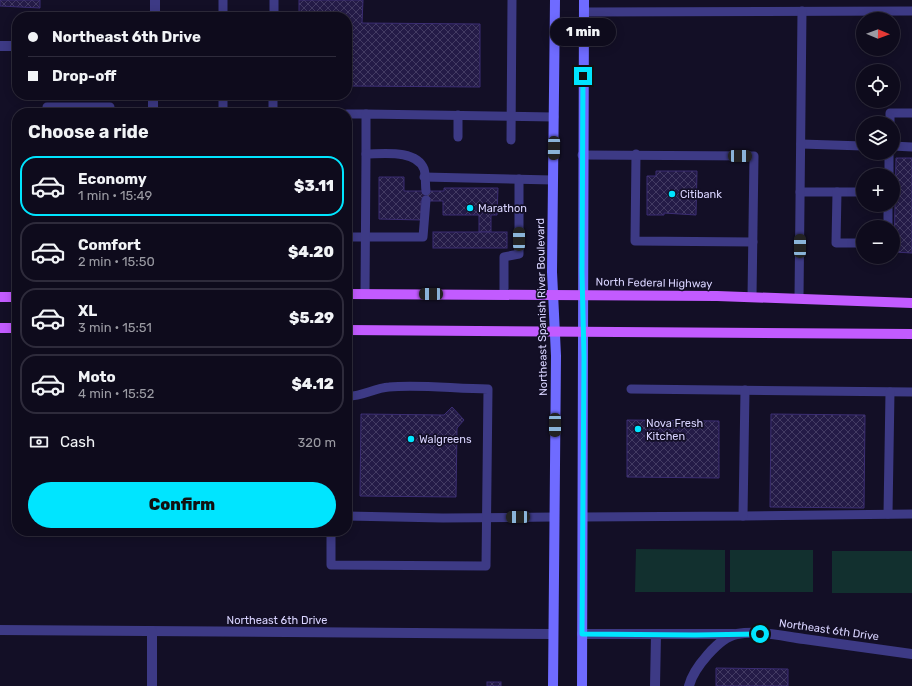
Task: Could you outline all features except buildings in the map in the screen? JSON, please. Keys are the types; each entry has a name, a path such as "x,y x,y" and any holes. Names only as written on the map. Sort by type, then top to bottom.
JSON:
{"main road":[{"name":"Northeast Spanish River Boulevard","path":"553,686 555,331 553,294 553,180 555,0"},
{"path":"582,686 584,331 582,294 582,155 584,0"},
{"name":"North Federal Highway","path":"352,294 582,294 799,298 912,303"},
{"path":"0,297 12,297"},
{"path":"0,328 12,328"},
{"path":"352,330 912,334"}],"street":[{"path":"154,12 155,0"},
{"path":"0,46 12,46"},
{"name":"Northeast 6th Drive","path":"0,630 553,634"},
{"path":"152,631 152,686"},
{"name":"Northeast 6th Drive","path":"582,634 768,634 912,654"},
{"path":"690,683 702,662 715,647 736,634"},
{"path":"656,635 656,686"}],"lane":[{"path":"223,12 224,0"},
{"path":"274,0 274,12"},
{"path":"511,140 512,0"},
{"path":"584,12 912,11"},
{"path":"799,298 802,12"},
{"path":"47,106 110,108"},
{"path":"890,116 890,113 912,113"},
{"path":"352,114 554,117"},
{"path":"365,294 364,238 366,114"},
{"path":"458,115 458,137"},
{"path":"801,144 856,146"},
{"path":"900,146 912,147"},
{"path":"366,154 398,154 412,158 420,163 424,170 426,191"},
{"path":"582,155 636,154 754,156 752,297"},
{"path":"636,154 635,241 753,242"},
{"path":"424,177 553,180"},
{"path":"504,294 504,257 519,254 519,179"},
{"path":"800,192 856,192"},
{"path":"838,192 836,243 856,243"},
{"path":"352,238 423,237 426,200"},
{"path":"331,536 331,565 486,566 488,389 391,387 373,389 356,396 352,396"},
{"path":"632,389 912,392"},
{"path":"743,516 745,390"},
{"path":"888,514 890,392"},
{"path":"583,517 912,514"},
{"path":"352,516 486,518 554,517"}],"green space":[{"path":"636,549 725,550 725,592 635,592"},
{"path":"730,550 813,550 813,592 730,592"},
{"path":"832,551 912,551 912,593 832,593"}],"place":[{"name":"Citibank","path":"672,194"},
{"name":"Marathon","path":"470,208"},
{"name":"Nova Fresh Kitchen","path":"638,429"},
{"name":"Walgreens","path":"411,439"}],"route":[{"path":"583,76 582,272 584,357 582,634 760,634"}]}
